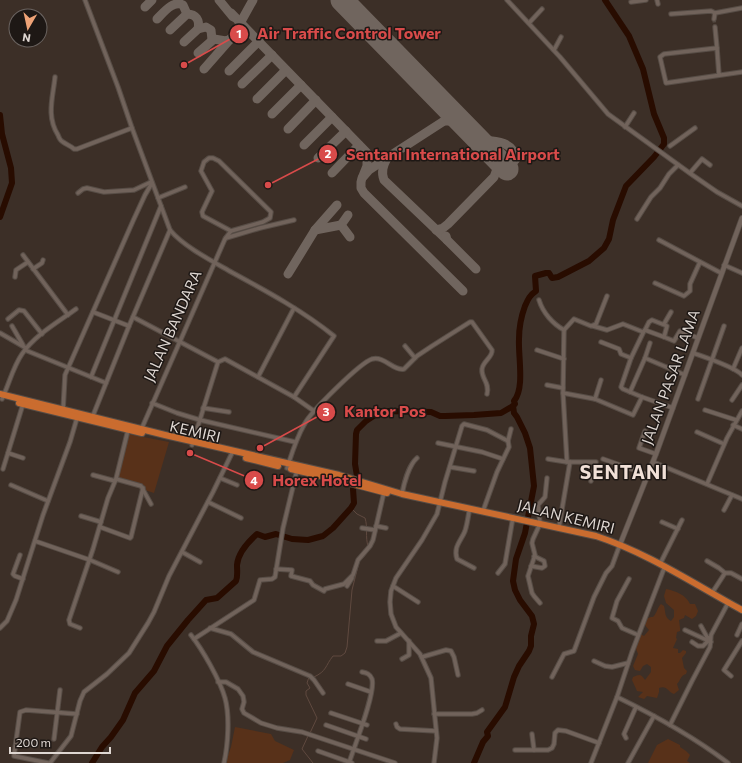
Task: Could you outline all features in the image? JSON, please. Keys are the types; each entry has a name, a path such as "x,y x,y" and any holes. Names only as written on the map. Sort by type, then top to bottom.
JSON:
{"highway":[{"name":"KEMIRI","path":"1,396 23,404 49,408"},
{"name":"KEMIRI","path":"1,396 140,431 339,477 370,486"},
{"name":"KEMIRI","path":"63,412 77,418 92,419 128,430 140,431"},
{"name":"KEMIRI","path":"287,466 297,470 339,477"},
{"name":"JALAN KEMIRI","path":"370,486 440,504 483,511 515,520"},
{"name":"JALAN KEMIRI","path":"385,490 469,512 559,527 596,536 663,566 742,610"},
{"name":"JALAN KEMIRI","path":"538,524 619,545"},
{"name":"JALAN KEMIRI","path":"663,566 742,614"}],"street":[{"path":"85,0 170,230 176,237 214,262 294,308 334,336 294,397"},
{"path":"507,0 554,50 608,114 667,158 717,192 742,206"},
{"path":"631,2 646,0"},
{"path":"671,14 711,11 715,13 742,8"},
{"path":"530,23 542,10"},
{"path":"714,19 715,13"},
{"path":"715,27 719,75"},
{"path":"554,50 561,37"},
{"path":"717,48 662,54 660,60 666,83 742,72"},
{"path":"55,77 50,109 51,120 54,130 64,143 74,149 77,149 132,128"},
{"path":"625,127 634,113"},
{"path":"670,146 695,128"},
{"path":"209,158 219,161 271,212 271,216 268,220 231,231 202,216 202,212 212,191 201,171 204,162 209,158"},
{"path":"690,173 702,159 710,165"},
{"path":"638,219 651,197 678,165"},
{"path":"78,193 87,188 104,192 134,190 152,183"},
{"path":"63,412 64,378 142,201 152,183"},
{"path":"158,198 185,186"},
{"path":"91,377 161,206"},
{"name":"JALAN PASAR LAMA","path":"619,545 653,462 742,218"},
{"path":"225,239 260,228 294,220"},
{"path":"92,419 129,326 170,230"},
{"name":"JALAN BANDARA","path":"140,431 214,262 225,239 231,231"},
{"path":"659,240 721,273"},
{"path":"22,255 68,315"},
{"path":"33,268 42,263 43,260"},
{"path":"15,277 16,270 28,262"},
{"path":"655,283 684,296 690,291 690,284 700,262"},
{"path":"724,264 742,273"},
{"path":"593,326 597,323 607,296"},
{"path":"539,300 542,308 550,318 564,330"},
{"path":"258,377 294,308"},
{"path":"1,396 25,348 76,309"},
{"path":"8,319 19,310 24,312 42,334"},
{"path":"93,312 129,326"},
{"path":"664,324 671,312"},
{"path":"133,317 218,362 226,359 294,397 314,411"},
{"path":"559,527 568,462 563,393 564,330 574,319 607,330 623,324 674,340 678,331 698,338"},
{"path":"664,337 667,327 664,324 651,320 631,358 621,387 642,398 673,408"},
{"path":"287,466 295,442 304,425 314,411 342,382 370,360 380,359 401,370 432,346 468,323 472,322 492,350 492,355 484,362 482,371 488,386 487,394"},
{"path":"12,326 25,348"},
{"path":"698,399 724,326"},
{"path":"0,333 25,348 68,368 106,383"},
{"path":"601,342 619,349 621,354 631,358"},
{"path":"630,392 650,343"},
{"path":"405,346 416,358"},
{"path":"733,369 742,348"},
{"path":"537,350 564,359"},
{"path":"693,353 733,369 741,374"},
{"path":"645,358 685,374"},
{"path":"192,443 218,362"},
{"path":"595,399 601,380"},
{"path":"547,385 563,388"},
{"path":"732,400 742,385"},
{"path":"563,393 595,399 633,415 635,414 642,398"},
{"path":"152,403 200,420 295,442"},
{"path":"3,469 23,404"},
{"path":"203,408 229,412"},
{"path":"705,410 736,420"},
{"path":"707,484 733,425 742,411"},
{"path":"0,628 4,626 11,614 77,418"},
{"path":"434,763 437,745 431,678 422,657 396,627 391,614 390,602 393,586 399,573 432,525 440,504 456,446 464,424 487,430 508,441"},
{"path":"733,425 742,429"},
{"path":"483,511 492,483 509,447 508,441 511,429"},
{"path":"80,628 68,622 90,560 108,498 116,480 128,430"},
{"path":"645,431 639,448 656,454"},
{"path":"697,432 724,444"},
{"path":"438,442 482,452 503,459"},
{"path":"8,755 49,763 68,740 84,692 122,661 134,646 154,612 164,587 232,452"},
{"path":"8,453 23,458"},
{"path":"402,494 405,479 412,464 417,458"},
{"path":"548,459 568,462 596,462 591,481"},
{"path":"603,459 648,475"},
{"path":"653,462 742,499"},
{"path":"450,467 474,471"},
{"path":"194,639 254,600 260,581 274,579 283,528 297,470"},
{"path":"93,475 141,486 151,504"},
{"path":"220,478 236,485"},
{"path":"540,603 534,596 528,576 534,556 532,543 538,524 538,505 545,497 547,478"},
{"path":"11,484 48,501"},
{"path":"100,527 130,538 143,488"},
{"path":"347,586 353,574 356,563 370,546 385,490"},
{"path":"724,510 732,495"},
{"path":"208,502 241,518"},
{"path":"469,512 465,532 455,551 457,559 474,568"},
{"path":"81,516 101,522"},
{"path":"498,573 505,564 515,520"},
{"path":"591,763 617,697 663,566 682,520"},
{"path":"662,522 678,529"},
{"path":"365,528 386,528"},
{"path":"35,541 90,560 118,572"},
{"path":"552,677 564,654 574,651 593,600 606,572 612,566 619,545"},
{"path":"182,552 200,562"},
{"path":"20,555 13,574 23,578"},
{"path":"531,566 542,568 545,566 544,561 534,556"},
{"path":"707,560 725,573 731,573 742,579"},
{"path":"276,568 292,570 291,576 310,582 324,591 325,589 344,584 353,574"},
{"path":"712,593 725,573"},
{"path":"629,579 617,601 612,618 618,621 622,628 638,635"},
{"path":"393,586 418,602"},
{"path":"670,725 710,647 710,641 726,605"},
{"path":"737,635 742,624"},
{"path":"701,626 710,641"},
{"path":"210,628 231,634 252,652 310,676 323,693"},
{"path":"685,630 710,641"},
{"path":"377,641 386,641 401,633"},
{"path":"191,635 205,657 225,698 227,712 227,738 224,763"},
{"path":"402,659 409,655 409,641"},
{"path":"692,642 698,646 703,646 710,641"},
{"path":"732,676 724,670 742,641"},
{"path":"422,657 446,650 450,651 454,657 458,675"},
{"path":"594,661 605,666 612,667 628,663"},
{"path":"318,751 350,763 371,692 371,677 369,674 362,672"},
{"path":"218,682 226,682 238,689 243,696 243,711 254,720 277,728 306,733 385,761 395,763"},
{"path":"348,684 371,692"},
{"path":"54,739 56,712 60,690"},
{"path":"617,697 702,743 728,763"},
{"path":"626,738 624,734 636,706"},
{"path":"14,756 20,712 24,710 77,714"},
{"path":"434,714 472,714 482,710"},
{"path":"331,713 367,725"},
{"path":"628,763 654,716"},
{"path":"396,724 400,729 436,731"},
{"path":"326,725 366,738"},
{"path":"515,750 548,750 552,748 554,744 555,732 558,730 566,731 599,743"},
{"path":"532,734 534,750"}],"shaded area":[{"path":"128,434 169,442 154,493 117,481"},
{"path":"666,589 677,592 690,604 695,604 698,611 696,616 692,619 685,615 684,618 679,620 680,631 677,632 677,639 673,648 678,649 678,653 683,650 686,651 682,658 684,668 687,671 677,684 679,690 674,694 662,687 659,688 657,698 647,696 644,699 638,697 643,692 637,691 632,680 633,677 639,675 645,680 651,672 651,667 647,664 643,666 640,671 635,670 633,666 638,654 635,646 640,634 644,636 649,630 644,624 645,621 648,618 653,617 661,604 664,606 667,618 671,621 674,617 674,610 666,603 664,596"},
{"path":"235,727 271,734 275,741 294,750 290,760 283,763 225,763 231,747"},
{"path":"668,739 680,745 680,747 690,755 687,761 690,763 648,763 657,745"}],"waterway":[{"path":"92,763 102,747 123,720 135,693 154,671 167,646 206,600 217,598 236,581 239,556 247,544 257,534 265,537 276,534 292,539 308,540 323,536 333,528 351,508 354,503 353,489 357,476 355,464 356,434 357,430 366,421 381,411 431,412 440,416 474,415 501,413 515,404 514,401 517,395 520,380 520,326 522,314 528,299 536,291 535,276 549,273 552,278 558,277 589,261 604,248 609,239 613,220 626,186 654,157 664,144 664,138 654,114 643,69 629,36 605,0"},
{"path":"0,115 2,134 11,168 12,183 0,217"},
{"path":"474,763 483,742 488,736 487,732 505,707 514,677 531,646 531,636 534,624 532,616 520,600 515,590 513,581 516,559 525,533 534,486 530,448 525,433 514,413 513,406"},
{"path":"351,508 357,514 365,518 368,546"},
{"path":"314,677 324,670 333,656 341,656 345,653 347,647 352,590 359,562 367,553"},
{"path":"309,677 307,683 310,688 306,691 306,695 317,718 310,733"},
{"path":"308,736 302,749 313,763"}],"taxiway":[{"path":"145,7 152,0"},
{"path":"219,0 233,17"},
{"path":"204,69 233,36 253,0"},
{"path":"157,19 172,5 176,4 183,5 187,14"},
{"path":"231,13 367,153 367,166 363,176"},
{"path":"170,30 187,14 193,15 197,18 198,29"},
{"path":"184,42 198,29 206,27 211,30 212,40"},
{"path":"198,53 214,39 226,41 231,39"},
{"path":"229,71 259,41"},
{"path":"242,84 272,55"},
{"path":"257,99 286,70"},
{"path":"272,114 301,85"},
{"path":"288,129 316,100"},
{"path":"444,121 448,115 446,107"},
{"path":"304,145 332,117"},
{"path":"463,291 364,193 361,188 361,182 362,178 369,170 444,121 455,121 464,125"},
{"path":"318,158 346,131"},
{"path":"479,140 496,141 511,148 516,159 507,169"},
{"path":"332,173 359,145"},
{"path":"436,230 443,228 448,224 494,177 497,169 494,156"},
{"path":"387,158 383,169 384,180 447,240"},
{"path":"288,274 315,230 337,205"},
{"path":"348,215 341,225 350,237"},
{"path":"315,230 341,225"},
{"path":"446,236 447,240 476,269"}],"runway":[{"path":"342,0 507,169"}],"tunnel":[{"path":"714,19 715,27"}],"place":[{"name":"Air Traffic Control Tower","path":"184,65"},
{"name":"Sentani International Airport","path":"268,185"},
{"name":"Kantor Pos","path":"260,448"},
{"name":"Horex Hotel","path":"190,453"}],"district":[{"name":"SENTANI","path":"624,472"}]}
